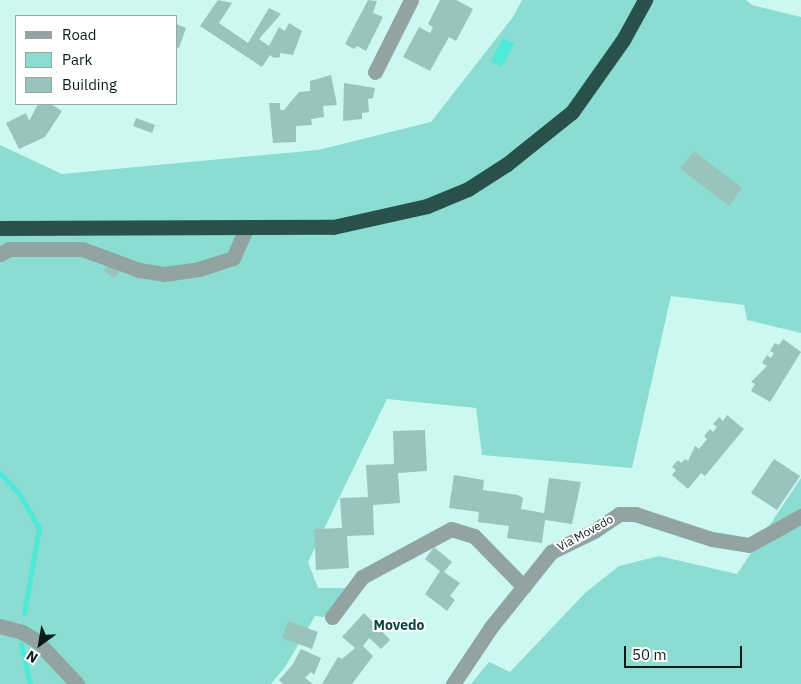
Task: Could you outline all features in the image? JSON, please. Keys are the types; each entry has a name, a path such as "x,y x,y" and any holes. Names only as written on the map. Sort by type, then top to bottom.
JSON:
{"highway":[{"path":"0,228 333,227 427,206 468,189 507,164 572,112 623,40 645,0"}],"street":[{"path":"375,72 411,0"},
{"path":"0,254 9,249 82,249 139,270 164,274 200,269 233,258 247,227"},
{"name":"Via Movedo","path":"453,684 551,552 594,532 619,514 635,514 733,545 749,545 801,516"},
{"path":"332,617 362,577 440,533 451,530 474,536 524,587"},
{"path":"0,626 22,632 37,641 77,684"}],"green space":[{"path":"522,0 746,0 752,5 801,17 801,333 747,320 744,305 671,296 632,468 482,455 476,408 387,399 308,562 318,588 347,588 324,617 315,616 285,667 271,684 0,684 0,145 62,174 318,150 431,122 513,17"},
{"path":"801,478 801,684 471,684 489,662 510,672 585,593 619,566 659,556 737,574"}],"shaded area":[{"path":"503,38 514,44 502,67 491,61"}],"building":[{"path":"218,0 232,3 219,23 248,43 269,8 281,14 259,39 269,46 279,27 285,31 289,23 302,31 293,55 280,53 280,57 274,58 270,55 262,67 200,26"},
{"path":"368,0 377,1 373,13 383,17 366,51 357,46 354,49 345,44"},
{"path":"440,0 456,0 473,9 456,41 449,37 430,71 403,57 419,27 430,33 433,27 428,24"},
{"path":"178,25 186,28 178,48"},
{"path":"331,75 337,105 323,106 324,117 311,119 312,125 296,126 296,142 273,143 269,103 280,103 280,110 284,110 299,92 310,91 310,81"},
{"path":"344,83 375,88 373,98 368,99 369,112 362,113 362,119 343,121"},
{"path":"37,105 53,105 62,111 45,137 19,149 6,123 26,113 29,121"},
{"path":"136,118 155,125 152,133 133,126"},
{"path":"694,151 742,188 729,206 680,168"},
{"path":"110,261 122,267 115,278 103,271"},
{"path":"783,339 801,352 770,402 751,391 755,384 751,382 767,366 762,363 767,355 771,358 774,353 770,351 775,343 779,345"},
{"path":"727,415 744,429 705,476 701,473 688,489 672,475 676,470 672,467 678,460 681,463 685,459 688,461 695,446 699,449 707,439 704,436 710,429 713,432 717,427 713,424 719,417 723,421"},
{"path":"425,430 427,471 398,473 400,503 373,505 374,535 347,536 349,568 316,570 314,529 342,528 340,498 368,497 366,465 394,464 393,431"},
{"path":"774,459 800,476 777,510 751,493"},
{"path":"454,475 484,480 483,490 518,495 523,498 521,509 544,513 549,478 581,482 572,524 545,520 542,543 507,538 509,526 478,522 479,512 449,508"},
{"path":"434,547 452,562 444,572 460,583 450,596 455,600 447,611 425,594 440,571 425,559"},
{"path":"364,613 390,640 381,649 369,638 363,646 373,656 352,684 322,684 338,657 342,659 355,648 342,637"},
{"path":"288,621 318,632 312,649 282,638"},
{"path":"301,649 321,658 314,675 311,672 305,678 313,684 283,684 279,680 293,664"}],"waterway":[{"path":"0,473 18,492 39,528 24,613"},
{"path":"21,644 30,684"}],"district":[{"name":"Movedo","path":"399,625"}]}
